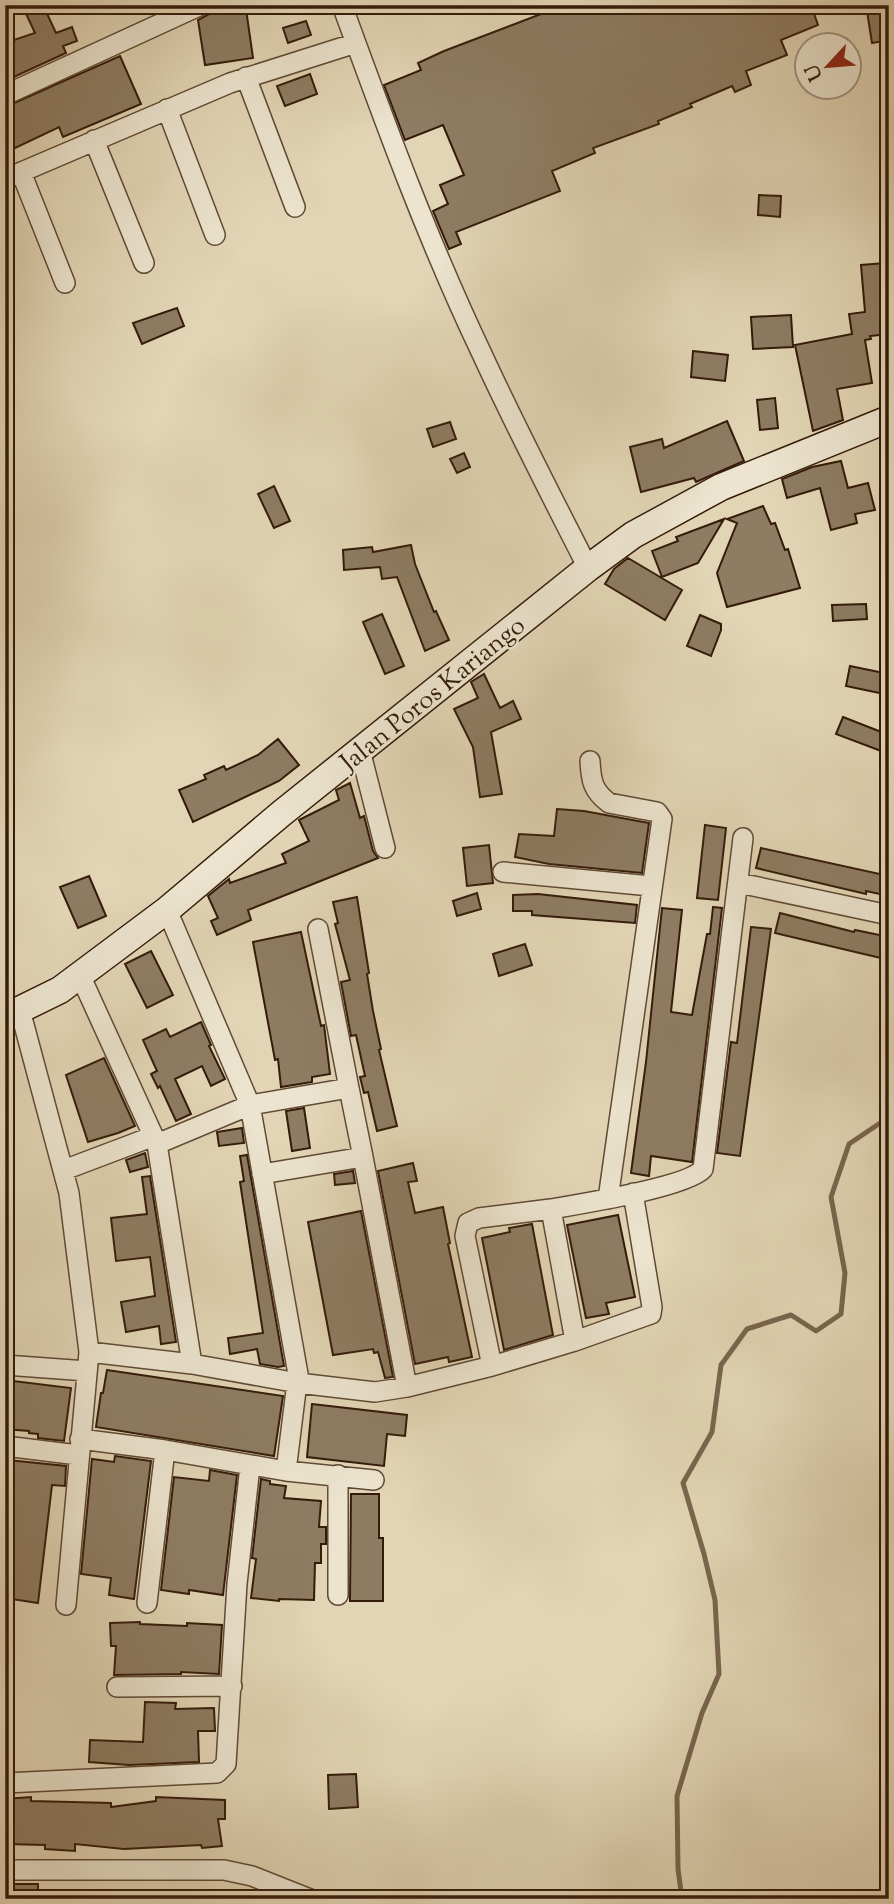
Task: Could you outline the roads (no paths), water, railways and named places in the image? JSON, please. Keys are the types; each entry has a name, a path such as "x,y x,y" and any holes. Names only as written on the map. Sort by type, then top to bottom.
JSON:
{"main road":[{"name":"Jalan Poros Kariango","path":"13,1013 44,999 80,975 167,910 360,750 588,568 639,531 721,487 889,419"}],"street":[{"path":"5,95 201,5"},
{"path":"342,5 407,179 482,354 588,568"},
{"path":"65,283 13,175 246,78 356,43"},
{"path":"246,78 295,207"},
{"path":"167,109 215,235"},
{"path":"94,140 144,263"},
{"path":"360,750 385,848"},
{"path":"590,761 591,783 603,799 609,803 657,812 661,816 608,1199"},
{"path":"492,1366 465,1236 468,1223 479,1218 551,1209 633,1193 690,1179 701,1172 705,1165 743,838"},
{"path":"503,872 651,886"},
{"path":"739,883 889,915"},
{"path":"167,910 250,1105 289,1317 298,1383 286,1471"},
{"path":"318,929 407,1387"},
{"path":"80,975 156,1140 192,1364"},
{"path":"13,1013 69,1193 88,1361 66,1605"},
{"path":"64,1170 250,1105 349,1088"},
{"path":"262,1174 363,1157"},
{"path":"5,1365 88,1361 192,1364 363,1392 407,1387 492,1366 550,1350 651,1314 633,1193"},
{"path":"551,1209 575,1340"},
{"path":"5,1446 165,1450 250,1466 374,1480"},
{"path":"147,1603 165,1450"},
{"path":"5,1783 217,1773 226,1765 237,1584 250,1466"},
{"path":"338,1475 338,1595"},
{"path":"117,1687 232,1686"},
{"path":"5,1870 224,1870 252,1876 310,1899"}],"waterway":[{"path":"682,1899 678,1869 677,1796 702,1713 719,1674 715,1600 683,1483 712,1432 721,1365 747,1329 791,1315 816,1331 841,1314 845,1273 831,1197 849,1144 889,1117"}]}
